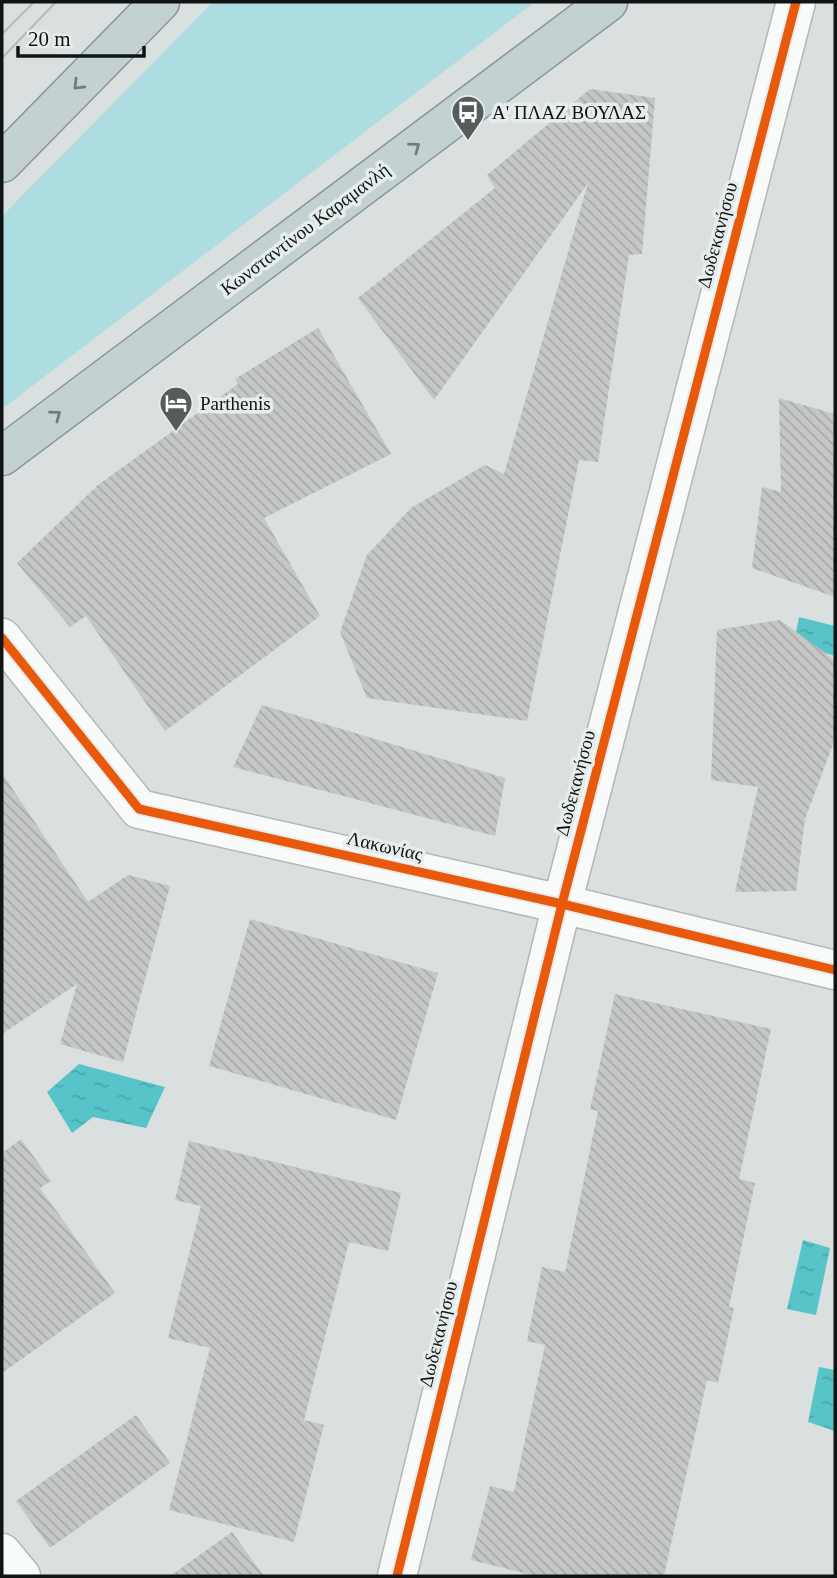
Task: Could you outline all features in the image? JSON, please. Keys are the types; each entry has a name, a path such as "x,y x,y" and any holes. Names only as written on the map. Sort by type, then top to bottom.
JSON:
{"highway":[{"path":"2,163 160,2"},
{"name":"Κωνσταντίνου Καραμανλή","path":"2,456 608,2"}],"street":[{"name":"Δωδεκανήσου","path":"397,1576 562,904 796,2"},
{"name":"Λακωνίας","path":"2,638 139,809 562,904 835,970"},
{"path":"2,1553 22,1576"}],"shaded area":[{"path":"213,2 535,2 2,409 2,216"}],"water":[{"path":"799,617 835,626 835,656 794,643"},
{"path":"79,1064 165,1087 146,1128 93,1117 72,1133 47,1092"},
{"path":"803,1240 830,1248 816,1315 787,1309"},
{"path":"819,1367 835,1370 835,1431 808,1422"}],"building":[{"path":"590,89 655,98 642,254 629,255 598,462 579,460 527,721 367,698 340,632 367,555 411,508 485,465 504,474 588,183 434,400 358,298 495,188 487,175"},
{"path":"318,328 391,454 264,518 320,616 165,731 86,616 70,627 17,563 98,485 238,384 235,379"},
{"path":"779,398 835,414 835,597 752,568 762,487 781,492"},
{"path":"780,620 835,660 835,739 805,819 796,891 735,892 758,787 711,780 717,630"},
{"path":"262,705 505,778 495,836 233,767"},
{"path":"2,773 88,902 128,875 170,886 123,1062 60,1044 77,984 2,1034"},
{"path":"250,919 438,973 396,1120 209,1066"},
{"path":"615,994 771,1029 739,1179 755,1183 729,1307 734,1308 718,1383 707,1380 664,1576 535,1576 471,1560 490,1486 514,1492 545,1345 527,1341 542,1267 565,1272 598,1111 590,1109"},
{"path":"21,1139 51,1181 40,1188 115,1293 2,1373 2,1153"},
{"path":"189,1141 401,1193 388,1251 349,1242 304,1420 324,1425 294,1542 169,1510 210,1348 168,1338 201,1206 175,1200"},
{"path":"136,1415 170,1463 50,1548 16,1501"},
{"path":"232,1532 264,1576 170,1576"}],"tram line":[{"path":"2,34 34,2"},
{"path":"2,58 56,2"}],"cycle path":[{"path":"397,1576 562,904 796,2"},
{"path":"2,638 139,809 562,904 835,970"}],"place":[{"name":"Α' ΠΛΑΖ ΒΟΥΛΑΣ","path":"468,142"},
{"name":"Parthenis","path":"176,433"}]}
